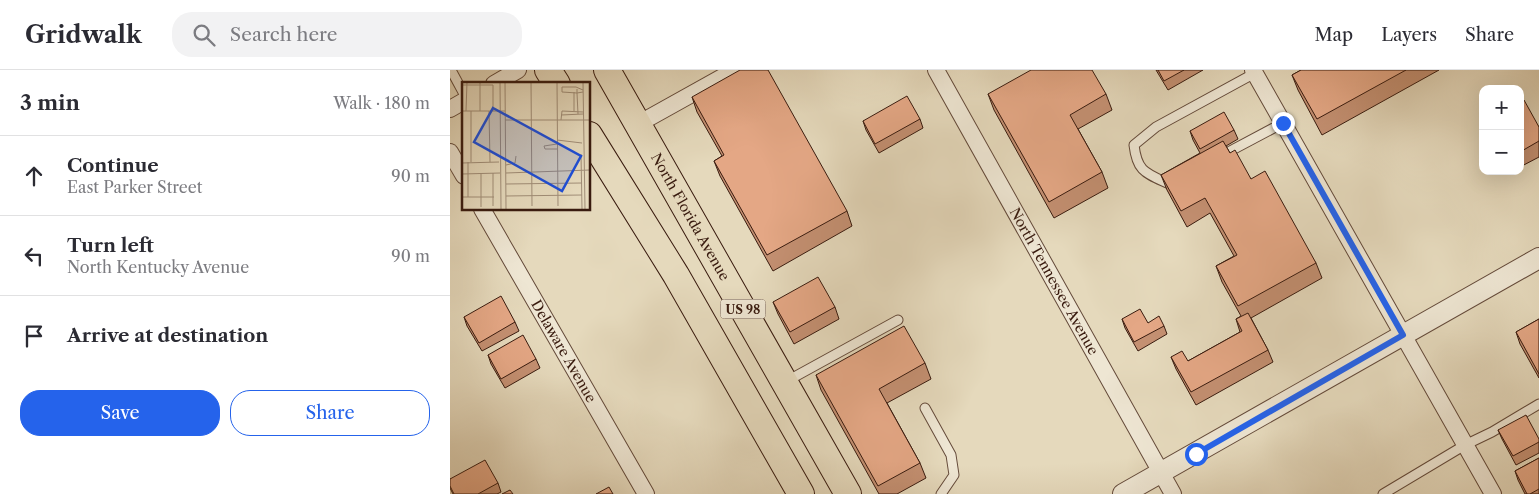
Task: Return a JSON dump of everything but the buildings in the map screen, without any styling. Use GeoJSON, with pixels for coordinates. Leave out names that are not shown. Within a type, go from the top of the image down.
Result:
{"type":"FeatureCollection","features":[{"type":"Feature","properties":{"kind":"main road"},"geometry":{"type":"LineString","coordinates":[[548,70],[556,82]]}},
{"type":"Feature","properties":{"kind":"main road","name":"North Florida Avenue"},"geometry":{"type":"LineString","coordinates":[[607,70],[848,494]]}},
{"type":"Feature","properties":{"kind":"main road","name":"US 98"},"geometry":{"type":"LineString","coordinates":[[590,137],[676,275],[801,494]]}},
{"type":"Feature","properties":{"kind":"street"},"geometry":{"type":"LineString","coordinates":[[497,82],[518,70]]}},
{"type":"Feature","properties":{"kind":"street"},"geometry":{"type":"LineString","coordinates":[[638,124],[735,70]]}},
{"type":"Feature","properties":{"kind":"street","name":"North Tennessee Avenue"},"geometry":{"type":"LineString","coordinates":[[936,70],[1173,494]]}},
{"type":"Feature","properties":{"kind":"street"},"geometry":{"type":"LineString","coordinates":[[1254,71],[1493,494]]}},
{"type":"Feature","properties":{"kind":"street"},"geometry":{"type":"LineString","coordinates":[[450,109],[462,102]]}},
{"type":"Feature","properties":{"kind":"street"},"geometry":{"type":"LineString","coordinates":[[450,152],[462,173]]}},
{"type":"Feature","properties":{"kind":"street","name":"Delaware Avenue"},"geometry":{"type":"LineString","coordinates":[[483,210],[646,494]]}},
{"type":"Feature","properties":{"kind":"street"},"geometry":{"type":"LineString","coordinates":[[1123,494],[1539,258]]}},
{"type":"Feature","properties":{"kind":"lane"},"geometry":{"type":"LineString","coordinates":[[451,70],[462,90]]}},
{"type":"Feature","properties":{"kind":"lane"},"geometry":{"type":"LineString","coordinates":[[1183,175],[1168,183],[1146,173],[1136,160],[1134,145],[1156,127],[1254,71]]}},
{"type":"Feature","properties":{"kind":"lane"},"geometry":{"type":"LineString","coordinates":[[1207,163],[1283,123]]}},
{"type":"Feature","properties":{"kind":"lane"},"geometry":{"type":"LineString","coordinates":[[784,382],[898,320]]}},
{"type":"Feature","properties":{"kind":"lane"},"geometry":{"type":"LineString","coordinates":[[1383,494],[1539,404]]}},
{"type":"Feature","properties":{"kind":"lane"},"geometry":{"type":"LineString","coordinates":[[925,408],[951,455],[954,476],[941,494]]}},
{"type":"Feature","properties":{"kind":"route"},"geometry":{"type":"LineString","coordinates":[[1196,454],[1403,335],[1283,123]]}}]}
